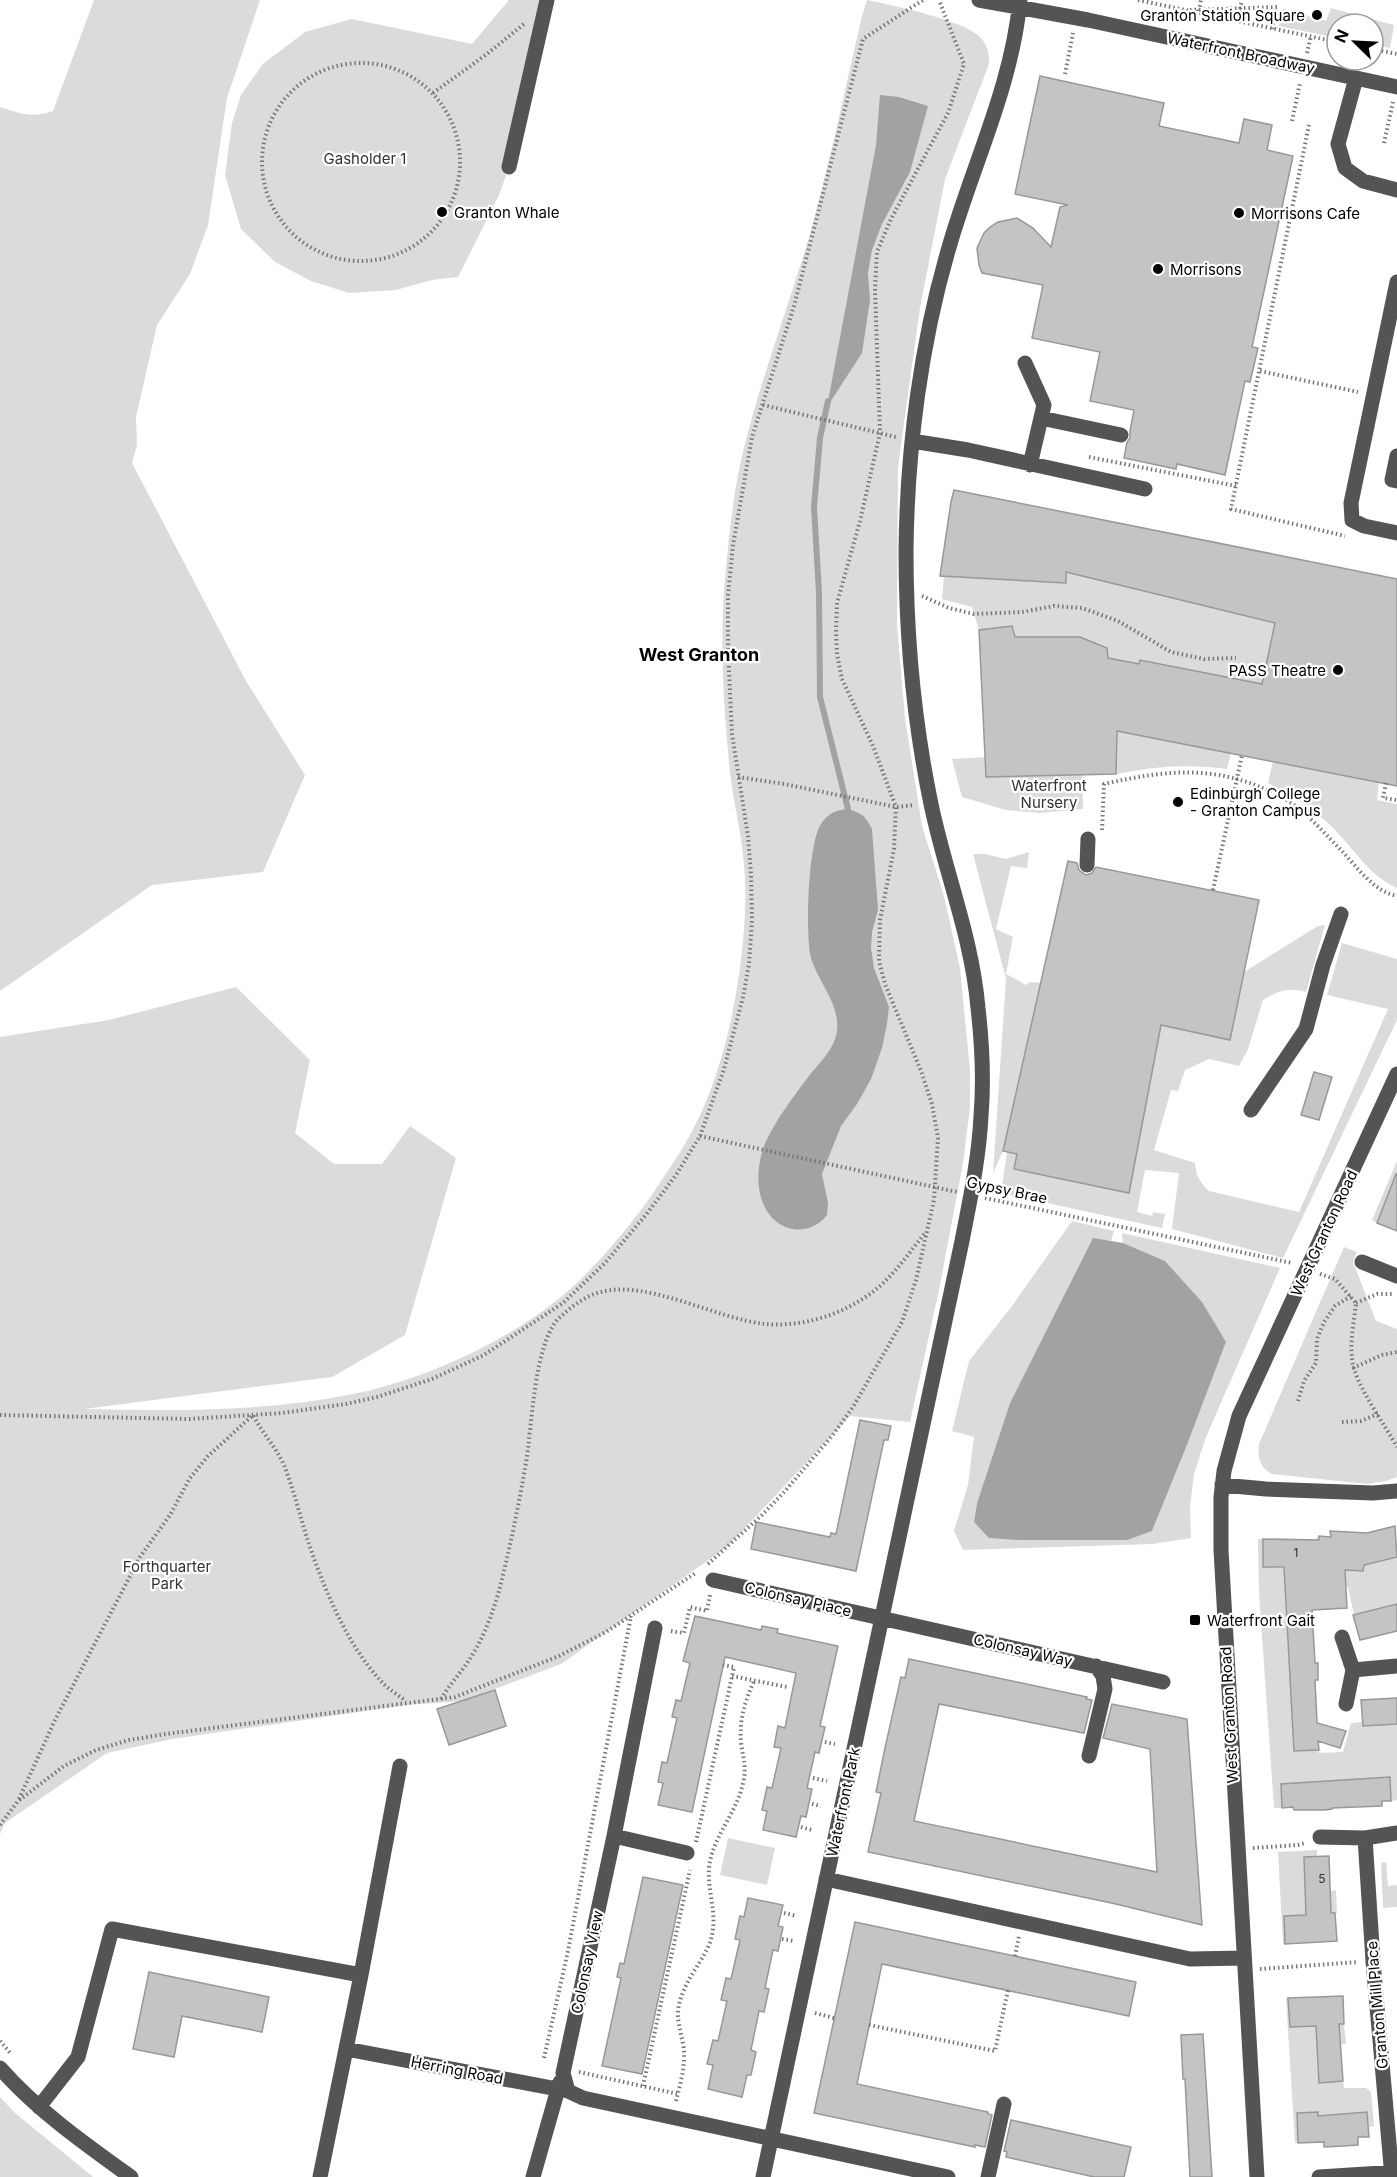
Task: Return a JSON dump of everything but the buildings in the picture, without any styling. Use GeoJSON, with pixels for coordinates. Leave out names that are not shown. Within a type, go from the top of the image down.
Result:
{"type":"FeatureCollection","features":[{"type":"Feature","properties":{"kind":"street"},"geometry":{"type":"LineString","coordinates":[[509,167],[547,0]]}},
{"type":"Feature","properties":{"kind":"street","name":"Waterfront Broadway"},"geometry":{"type":"LineString","coordinates":[[979,0],[1020,4],[1397,87]]}},
{"type":"Feature","properties":{"kind":"street","name":"Waterfront Park"},"geometry":{"type":"LineString","coordinates":[[763,2177],[971,1195],[981,1116],[982,1062],[978,1005],[963,920],[933,813],[921,750],[907,590],[906,548],[912,441],[921,374],[949,249],[969,184],[1004,88],[1020,4]]}},
{"type":"Feature","properties":{"kind":"street"},"geometry":{"type":"LineString","coordinates":[[1356,78],[1338,144],[1346,168],[1364,181],[1397,190]]}},
{"type":"Feature","properties":{"kind":"street"},"geometry":{"type":"LineString","coordinates":[[1397,282],[1351,503],[1352,520],[1364,526],[1397,533]]}},
{"type":"Feature","properties":{"kind":"street"},"geometry":{"type":"LineString","coordinates":[[1025,363],[1044,405],[1030,465]]}},
{"type":"Feature","properties":{"kind":"street"},"geometry":{"type":"LineString","coordinates":[[1041,418],[1121,435]]}},
{"type":"Feature","properties":{"kind":"street"},"geometry":{"type":"LineString","coordinates":[[912,441],[968,450],[1145,489]]}},
{"type":"Feature","properties":{"kind":"street"},"geometry":{"type":"LineString","coordinates":[[1397,456],[1392,480],[1397,481]]}},
{"type":"Feature","properties":{"kind":"street"},"geometry":{"type":"LineString","coordinates":[[1087,865],[1095,838]]}},
{"type":"Feature","properties":{"kind":"street"},"geometry":{"type":"LineString","coordinates":[[1251,1110],[1306,1029],[1323,965],[1341,914]]}},
{"type":"Feature","properties":{"kind":"street","name":"West Granton Road"},"geometry":{"type":"LineString","coordinates":[[1257,2177],[1221,1550],[1222,1485],[1227,1454],[1239,1416],[1397,1074]]}},
{"type":"Feature","properties":{"kind":"street"},"geometry":{"type":"LineString","coordinates":[[1362,1262],[1397,1276]]}},
{"type":"Feature","properties":{"kind":"street"},"geometry":{"type":"LineString","coordinates":[[1222,1485],[1266,1490],[1373,1493],[1397,1491]]}},
{"type":"Feature","properties":{"kind":"street","name":"Colonsay Place"},"geometry":{"type":"LineString","coordinates":[[713,1580],[882,1618]]}},
{"type":"Feature","properties":{"kind":"street","name":"Colonsay Way"},"geometry":{"type":"LineString","coordinates":[[882,1618],[1163,1682]]}},
{"type":"Feature","properties":{"kind":"street","name":"Colonsay View"},"geometry":{"type":"LineString","coordinates":[[563,2090],[563,2070],[614,1836],[655,1628]]}},
{"type":"Feature","properties":{"kind":"street"},"geometry":{"type":"LineString","coordinates":[[1342,1637],[1353,1670],[1346,1704]]}},
{"type":"Feature","properties":{"kind":"street"},"geometry":{"type":"LineString","coordinates":[[1089,1756],[1105,1689],[1103,1676],[1096,1666]]}},
{"type":"Feature","properties":{"kind":"street"},"geometry":{"type":"LineString","coordinates":[[1353,1670],[1397,1666]]}},
{"type":"Feature","properties":{"kind":"street"},"geometry":{"type":"LineString","coordinates":[[320,2177],[361,1976],[400,1766]]}},
{"type":"Feature","properties":{"kind":"street"},"geometry":{"type":"LineString","coordinates":[[1320,1837],[1365,1839],[1397,1833]]}},
{"type":"Feature","properties":{"kind":"street"},"geometry":{"type":"LineString","coordinates":[[614,1836],[687,1853]]}},
{"type":"Feature","properties":{"kind":"street","name":"Granton Mill Place"},"geometry":{"type":"LineString","coordinates":[[1365,1839],[1372,1961],[1393,2174]]}},
{"type":"Feature","properties":{"kind":"street"},"geometry":{"type":"LineString","coordinates":[[826,1879],[1190,1959],[1244,1964]]}},
{"type":"Feature","properties":{"kind":"street"},"geometry":{"type":"LineString","coordinates":[[39,2107],[78,2057],[112,1929],[361,1976]]}},
{"type":"Feature","properties":{"kind":"street","name":"Herring Road"},"geometry":{"type":"LineString","coordinates":[[346,2049],[563,2090]]}},
{"type":"Feature","properties":{"kind":"street"},"geometry":{"type":"LineString","coordinates":[[0,2068],[39,2107],[131,2177]]}},
{"type":"Feature","properties":{"kind":"street"},"geometry":{"type":"LineString","coordinates":[[533,2177],[563,2090],[583,2098],[948,2177]]}},
{"type":"Feature","properties":{"kind":"street"},"geometry":{"type":"LineString","coordinates":[[988,2177],[1004,2104]]}},
{"type":"Feature","properties":{"kind":"street"},"geometry":{"type":"LineString","coordinates":[[1319,2177],[1393,2174]]}},
{"type":"Feature","properties":{"kind":"path"},"geometry":{"type":"LineString","coordinates":[[0,1415],[189,1419],[253,1415],[312,1410],[346,1404],[377,1397],[432,1379],[484,1355],[563,1303],[605,1263],[645,1216],[676,1174],[700,1136],[724,1069],[749,964],[752,921],[751,874],[748,836],[732,734],[728,596],[733,545],[752,437],[800,285],[863,39],[923,0]]}},
{"type":"Feature","properties":{"kind":"path"},"geometry":{"type":"LineString","coordinates":[[18,1801],[64,1766],[96,1750],[129,1740],[407,1701],[455,1697],[559,1656],[606,1632],[684,1582],[719,1556],[785,1491],[832,1436],[853,1407],[902,1322],[916,1280],[934,1200],[938,1138],[932,1104],[921,1071],[885,984],[879,961],[880,920],[894,849],[896,807],[877,754],[842,680],[836,632],[837,603],[860,521],[880,434],[875,289],[877,252],[891,219],[948,113],[964,64],[939,0]]}},
{"type":"Feature","properties":{"kind":"path"},"geometry":{"type":"LineString","coordinates":[[1138,0],[1199,11],[1240,7],[1277,7],[1272,29]]}},
{"type":"Feature","properties":{"kind":"path"},"geometry":{"type":"LineString","coordinates":[[1199,11],[1201,0]]}},
{"type":"Feature","properties":{"kind":"path"},"geometry":{"type":"LineString","coordinates":[[1237,22],[1242,0]]}},
{"type":"Feature","properties":{"kind":"path"},"geometry":{"type":"LineString","coordinates":[[1199,11],[1237,22],[1325,40]]}},
{"type":"Feature","properties":{"kind":"path"},"geometry":{"type":"LineString","coordinates":[[1065,74],[1076,17]]}},
{"type":"Feature","properties":{"kind":"path"},"geometry":{"type":"LineString","coordinates":[[433,93],[496,48],[528,20]]}},
{"type":"Feature","properties":{"kind":"path"},"geometry":{"type":"LineString","coordinates":[[364,62],[390,66],[406,72],[433,93],[452,122],[458,139],[460,165],[456,190],[450,206],[441,221],[429,234],[416,245],[400,253],[384,259],[367,261],[341,259],[316,251],[288,230],[278,216],[264,185],[262,150],[272,117],[281,102],[293,89],[306,78],[322,70],[338,65],[364,62]]}},
{"type":"Feature","properties":{"kind":"path"},"geometry":{"type":"LineString","coordinates":[[1384,142],[1397,87]]}},
{"type":"Feature","properties":{"kind":"path"},"geometry":{"type":"LineString","coordinates":[[1309,125],[1231,509],[1354,538]]}},
{"type":"Feature","properties":{"kind":"path"},"geometry":{"type":"LineString","coordinates":[[1260,371],[1373,395]]}},
{"type":"Feature","properties":{"kind":"path"},"geometry":{"type":"LineString","coordinates":[[763,405],[880,434]]}},
{"type":"Feature","properties":{"kind":"path"},"geometry":{"type":"LineString","coordinates":[[907,590],[949,608],[974,614],[1022,612],[1054,606],[1082,608],[1118,621],[1171,652],[1204,659],[1236,658]]}},
{"type":"Feature","properties":{"kind":"path"},"geometry":{"type":"LineString","coordinates":[[1213,890],[1242,755]]}},
{"type":"Feature","properties":{"kind":"path"},"geometry":{"type":"LineString","coordinates":[[1095,838],[1104,784],[1151,773],[1196,771],[1237,778],[1284,798],[1314,823],[1365,877],[1391,895],[1397,896]]}},
{"type":"Feature","properties":{"kind":"path"},"geometry":{"type":"LineString","coordinates":[[738,777],[896,807]]}},
{"type":"Feature","properties":{"kind":"path"},"geometry":{"type":"LineString","coordinates":[[1386,783],[1383,798],[1397,800]]}},
{"type":"Feature","properties":{"kind":"path","name":"Gypsy Brae"},"geometry":{"type":"LineString","coordinates":[[700,1136],[1309,1267],[1335,1280],[1356,1302]]}},
{"type":"Feature","properties":{"kind":"path"},"geometry":{"type":"LineString","coordinates":[[441,1699],[466,1665],[477,1645],[500,1585],[518,1508],[536,1388],[543,1357],[549,1335],[557,1321],[569,1309],[585,1298],[602,1291],[624,1290],[661,1296],[762,1323],[799,1323],[841,1310],[865,1298],[895,1272],[926,1232]]}},
{"type":"Feature","properties":{"kind":"path"},"geometry":{"type":"LineString","coordinates":[[1397,1295],[1377,1294],[1356,1302],[1352,1341],[1353,1368],[1397,1447]]}},
{"type":"Feature","properties":{"kind":"path"},"geometry":{"type":"LineString","coordinates":[[1298,1401],[1304,1381],[1316,1363],[1317,1339],[1324,1322],[1335,1306],[1351,1296]]}},
{"type":"Feature","properties":{"kind":"path"},"geometry":{"type":"LineString","coordinates":[[563,1303],[569,1309]]}},
{"type":"Feature","properties":{"kind":"path"},"geometry":{"type":"LineString","coordinates":[[1353,1368],[1382,1355],[1397,1352]]}},
{"type":"Feature","properties":{"kind":"path"},"geometry":{"type":"LineString","coordinates":[[1342,1422],[1361,1421],[1378,1414]]}},
{"type":"Feature","properties":{"kind":"path"},"geometry":{"type":"LineString","coordinates":[[253,1415],[285,1468],[321,1574],[348,1634],[361,1656],[382,1683],[407,1701]]}},
{"type":"Feature","properties":{"kind":"path"},"geometry":{"type":"LineString","coordinates":[[0,1826],[18,1801],[60,1710],[140,1557],[170,1515],[190,1478],[208,1456],[253,1415]]}},
{"type":"Feature","properties":{"kind":"path"},"geometry":{"type":"LineString","coordinates":[[655,1628],[684,1633],[690,1607],[706,1611],[719,1556]]}},
{"type":"Feature","properties":{"kind":"path"},"geometry":{"type":"LineString","coordinates":[[544,2058],[568,1951],[631,1616]]}},
{"type":"Feature","properties":{"kind":"path"},"geometry":{"type":"LineString","coordinates":[[732,1676],[787,1687]]}},
{"type":"Feature","properties":{"kind":"path"},"geometry":{"type":"LineString","coordinates":[[672,2118],[684,2068],[684,2051],[678,2013],[688,1979],[709,1944],[714,1925],[709,1869],[713,1849],[739,1799],[744,1780],[745,1762],[741,1743],[741,1722],[744,1704],[754,1681]]}},
{"type":"Feature","properties":{"kind":"path"},"geometry":{"type":"LineString","coordinates":[[825,1742],[835,1744]]}},
{"type":"Feature","properties":{"kind":"path"},"geometry":{"type":"LineString","coordinates":[[813,1778],[826,1781]]}},
{"type":"Feature","properties":{"kind":"path"},"geometry":{"type":"LineString","coordinates":[[812,1804],[821,1806]]}},
{"type":"Feature","properties":{"kind":"path"},"geometry":{"type":"LineString","coordinates":[[801,1827],[812,1830]]}},
{"type":"Feature","properties":{"kind":"path"},"geometry":{"type":"LineString","coordinates":[[1237,1850],[1298,1845],[1320,1837]]}},
{"type":"Feature","properties":{"kind":"path"},"geometry":{"type":"LineString","coordinates":[[784,1913],[797,1916]]}},
{"type":"Feature","properties":{"kind":"path"},"geometry":{"type":"LineString","coordinates":[[782,1939],[794,1941]]}},
{"type":"Feature","properties":{"kind":"path"},"geometry":{"type":"LineString","coordinates":[[1244,1964],[1372,1961]]}},
{"type":"Feature","properties":{"kind":"path"},"geometry":{"type":"LineString","coordinates":[[869,2025],[995,2051],[1008,1990]]}},
{"type":"Feature","properties":{"kind":"path"},"geometry":{"type":"LineString","coordinates":[[563,2070],[678,2094]]}},
{"type":"Feature","properties":{"kind":"green space"},"geometry":{"type":"Polygon","coordinates":[[[94,0],[260,0],[227,98],[208,225],[190,274],[157,325],[136,417],[137,445],[132,463],[246,681],[305,775],[263,872],[152,885],[0,991],[0,107],[26,114],[53,111],[94,0]]]}},
{"type":"Feature","properties":{"kind":"green space","name":"Gasholder 1"},"geometry":{"type":"Polygon","coordinates":[[[509,0],[547,0],[509,167],[499,195],[458,277],[432,280],[396,290],[349,293],[311,281],[275,262],[241,229],[225,175],[232,123],[241,95],[263,64],[305,32],[352,19],[472,44],[509,0]]]}},
{"type":"Feature","properties":{"kind":"green space","name":"Forthquarter Park"},"geometry":{"type":"Polygon","coordinates":[[[867,0],[928,14],[961,26],[981,38],[988,50],[989,60],[945,179],[920,308],[898,467],[897,624],[905,718],[922,826],[944,896],[960,968],[970,1070],[970,1107],[963,1163],[939,1290],[910,1422],[850,1416],[727,1547],[561,1664],[463,1701],[407,1705],[172,1739],[107,1753],[5,1823],[0,1834],[0,1037],[109,1020],[236,987],[310,1060],[295,1133],[334,1164],[382,1164],[410,1126],[456,1158],[405,1335],[332,1377],[84,1409],[185,1410],[286,1404],[353,1394],[412,1378],[472,1353],[529,1321],[577,1283],[624,1232],[670,1167],[698,1119],[711,1089],[725,1045],[735,999],[744,930],[745,883],[742,845],[731,782],[722,644],[724,594],[733,508],[751,421],[810,234],[867,0]]]}},
{"type":"Feature","properties":{"kind":"green space"},"geometry":{"type":"Polygon","coordinates":[[[1331,8],[1346,12],[1329,12],[1331,8]]]}},
{"type":"Feature","properties":{"kind":"green space"},"geometry":{"type":"Polygon","coordinates":[[[1283,9],[1325,21],[1325,36],[1279,26],[1283,9]]]}},
{"type":"Feature","properties":{"kind":"green space"},"geometry":{"type":"Polygon","coordinates":[[[1385,23],[1394,25],[1390,48],[1385,47],[1385,23]]]}},
{"type":"Feature","properties":{"kind":"green space"},"geometry":{"type":"Polygon","coordinates":[[[1066,572],[1275,623],[1262,684],[1141,660],[1133,694],[1108,658],[1107,648],[1080,637],[1015,637],[1012,626],[979,630],[972,607],[942,599],[944,576],[1065,583],[1066,572]]]}},
{"type":"Feature","properties":{"kind":"green space"},"geometry":{"type":"Polygon","coordinates":[[[1117,731],[1231,753],[1227,769],[1172,767],[1116,774],[1117,731]]]}},
{"type":"Feature","properties":{"kind":"green space","name":"Waterfront Nursery"},"geometry":{"type":"Polygon","coordinates":[[[985,757],[986,777],[1082,775],[1083,809],[1040,813],[1006,810],[962,797],[952,759],[985,757]]]}},
{"type":"Feature","properties":{"kind":"green space"},"geometry":{"type":"Polygon","coordinates":[[[1273,761],[1379,782],[1377,800],[1397,804],[1397,888],[1371,870],[1321,817],[1268,783],[1273,761]]]}},
{"type":"Feature","properties":{"kind":"green space"},"geometry":{"type":"Polygon","coordinates":[[[1029,852],[1027,868],[1011,866],[996,929],[1013,937],[1006,974],[1026,985],[1030,982],[1041,983],[1003,1151],[993,1173],[1006,979],[973,854],[1006,859],[1029,852]]]}},
{"type":"Feature","properties":{"kind":"green space"},"geometry":{"type":"Polygon","coordinates":[[[1325,925],[1306,992],[1284,991],[1263,1000],[1248,1049],[1239,1066],[1209,1059],[1185,1070],[1178,1091],[1171,1090],[1154,1150],[1195,1163],[1199,1178],[1209,1191],[1299,1212],[1388,1009],[1327,995],[1342,943],[1397,959],[1397,1020],[1283,1258],[1172,1229],[1179,1173],[1145,1170],[1137,1212],[1152,1216],[1153,1212],[1165,1214],[1162,1228],[1001,1193],[1007,1152],[1017,1154],[1015,1170],[1129,1192],[1161,1025],[1230,1039],[1244,972],[1318,926],[1325,925]]]}},
{"type":"Feature","properties":{"kind":"green space"},"geometry":{"type":"Polygon","coordinates":[[[1397,1161],[1397,1175],[1377,1223],[1372,1220],[1397,1161]]]}},
{"type":"Feature","properties":{"kind":"green space"},"geometry":{"type":"Polygon","coordinates":[[[1072,1221],[1114,1231],[1111,1241],[1093,1239],[1010,1403],[977,1503],[974,1522],[1152,1531],[1226,1342],[1166,1262],[1123,1243],[1122,1233],[1280,1268],[1206,1437],[1194,1474],[1190,1507],[1191,1538],[1153,1544],[963,1550],[954,1531],[968,1485],[974,1437],[952,1431],[969,1361],[1012,1306],[1072,1221]]]}},
{"type":"Feature","properties":{"kind":"green space"},"geometry":{"type":"Polygon","coordinates":[[[1344,1247],[1357,1252],[1353,1262],[1376,1321],[1397,1329],[1397,1477],[1367,1484],[1272,1474],[1260,1462],[1259,1444],[1344,1247]]]}},
{"type":"Feature","properties":{"kind":"green space"},"geometry":{"type":"Polygon","coordinates":[[[1319,1536],[1318,1569],[1357,1563],[1356,1571],[1362,1571],[1364,1538],[1373,1562],[1397,1557],[1397,1604],[1354,1615],[1348,1587],[1312,1589],[1285,1595],[1288,1647],[1314,1646],[1291,1691],[1316,1689],[1316,1695],[1291,1697],[1294,1751],[1343,1752],[1351,1723],[1362,1722],[1363,1726],[1397,1724],[1397,1800],[1391,1801],[1390,1777],[1281,1784],[1282,1808],[1274,1808],[1259,1593],[1258,1539],[1263,1539],[1263,1567],[1303,1568],[1312,1586],[1313,1540],[1319,1536]]]}},
{"type":"Feature","properties":{"kind":"green space"},"geometry":{"type":"Polygon","coordinates":[[[728,1838],[775,1848],[767,1885],[720,1875],[728,1838]]]}},
{"type":"Feature","properties":{"kind":"green space"},"geometry":{"type":"Polygon","coordinates":[[[1317,1850],[1317,1857],[1304,1858],[1305,1888],[1330,1887],[1331,1891],[1336,1890],[1337,1913],[1284,1916],[1285,1944],[1283,1944],[1278,1852],[1317,1850]]]}},
{"type":"Feature","properties":{"kind":"green space"},"geometry":{"type":"Polygon","coordinates":[[[1386,1862],[1388,1886],[1397,1885],[1397,1907],[1383,1908],[1381,1863],[1386,1862]]]}},
{"type":"Feature","properties":{"kind":"green space"},"geometry":{"type":"Polygon","coordinates":[[[1286,1998],[1288,1998],[1290,2027],[1344,2024],[1346,2044],[1341,2044],[1341,2048],[1317,2050],[1319,2083],[1343,2081],[1344,2088],[1366,2088],[1371,2092],[1374,2126],[1369,2127],[1367,2112],[1318,2117],[1318,2113],[1298,2143],[1295,2143],[1286,1998]]]}},
{"type":"Feature","properties":{"kind":"green space"},"geometry":{"type":"Polygon","coordinates":[[[0,2097],[14,2112],[93,2177],[0,2177],[0,2097]]]}},
{"type":"Feature","properties":{"kind":"shaded area"},"geometry":{"type":"Polygon","coordinates":[[[880,95],[899,97],[928,106],[910,172],[882,224],[872,250],[868,273],[870,300],[862,353],[827,407],[876,145],[880,95]]]}},
{"type":"Feature","properties":{"kind":"shaded area"},"geometry":{"type":"Polygon","coordinates":[[[848,809],[863,816],[872,829],[878,910],[872,932],[871,948],[874,968],[889,1007],[887,1024],[882,1048],[871,1079],[841,1126],[822,1174],[828,1203],[827,1215],[811,1227],[792,1229],[783,1226],[768,1213],[759,1188],[759,1164],[766,1141],[775,1124],[826,1055],[836,1037],[835,1011],[811,958],[808,930],[809,889],[813,850],[821,824],[833,813],[848,809]]]}},
{"type":"Feature","properties":{"kind":"shaded area"},"geometry":{"type":"Polygon","coordinates":[[[1093,1238],[1123,1243],[1165,1261],[1202,1302],[1226,1342],[1152,1531],[1127,1540],[989,1538],[974,1522],[977,1503],[1010,1403],[1093,1238]]]}},
{"type":"Feature","properties":{"kind":"waterway"},"geometry":{"type":"LineString","coordinates":[[828,401],[820,438],[814,507],[819,593],[820,697],[848,809]]}},
{"type":"Feature","properties":{"kind":"place","name":"Granton Station Square"},"geometry":{"type":"Point","coordinates":[1317,15]}},
{"type":"Feature","properties":{"kind":"place","name":"Granton Whale"},"geometry":{"type":"Point","coordinates":[442,212]}},
{"type":"Feature","properties":{"kind":"place","name":"Morrisons Cafe"},"geometry":{"type":"Point","coordinates":[1239,213]}},
{"type":"Feature","properties":{"kind":"place","name":"Morrisons"},"geometry":{"type":"Point","coordinates":[1158,269]}},
{"type":"Feature","properties":{"kind":"place","name":"PASS Theatre"},"geometry":{"type":"Point","coordinates":[1338,670]}},
{"type":"Feature","properties":{"kind":"place","name":"Edinburgh College - Granton Campus"},"geometry":{"type":"Point","coordinates":[1178,802]}},
{"type":"Feature","properties":{"kind":"place","name":"Waterfront Gait"},"geometry":{"type":"Point","coordinates":[1195,1620]}},
{"type":"Feature","properties":{"kind":"district","name":"West Granton"},"geometry":{"type":"Point","coordinates":[699,654]}}]}
